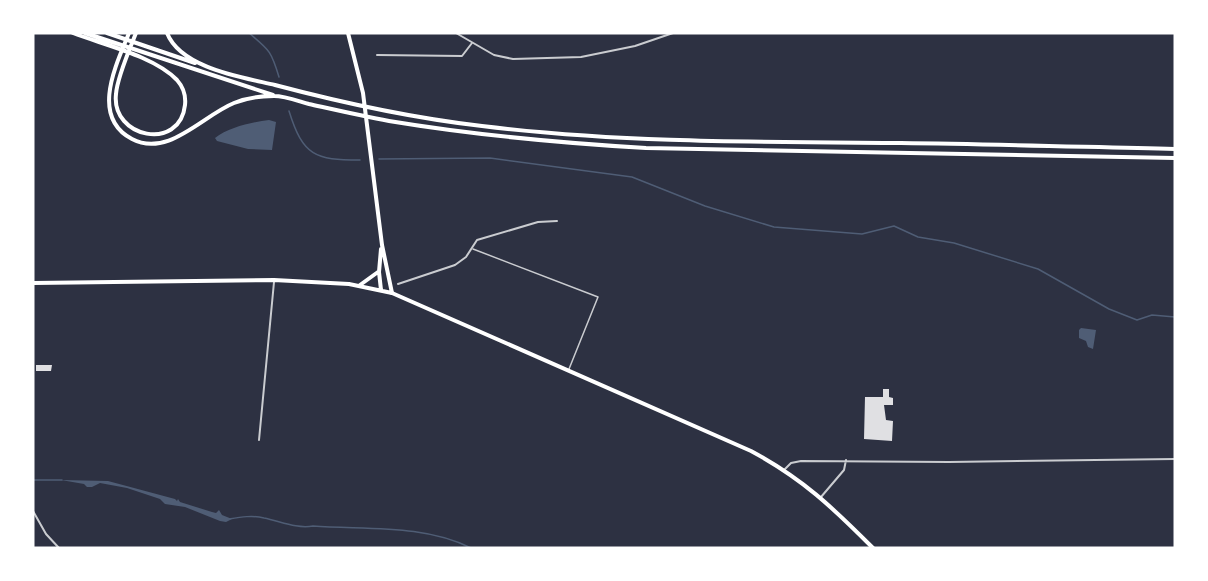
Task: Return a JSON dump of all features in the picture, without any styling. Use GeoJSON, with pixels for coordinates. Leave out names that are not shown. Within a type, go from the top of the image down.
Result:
{"type":"FeatureCollection","features":[{"type":"Feature","properties":{"kind":"main road"},"geometry":{"type":"LineString","coordinates":[[73,33],[276,96],[372,118],[470,134],[646,148],[1175,158]]}},
{"type":"Feature","properties":{"kind":"main road"},"geometry":{"type":"LineString","coordinates":[[85,33],[118,47]]}},
{"type":"Feature","properties":{"kind":"main road"},"geometry":{"type":"LineString","coordinates":[[107,33],[204,66],[357,105],[482,126],[678,141],[1175,149]]}},
{"type":"Feature","properties":{"kind":"main road"},"geometry":{"type":"LineString","coordinates":[[129,33],[110,86],[108,100],[113,120],[121,131],[132,139],[146,143],[166,141],[233,103],[245,99],[276,96]]}},
{"type":"Feature","properties":{"kind":"main road"},"geometry":{"type":"LineString","coordinates":[[135,53],[168,73],[178,82],[184,92],[184,110],[181,118],[168,131],[150,134],[138,131],[123,119],[117,108],[116,89],[136,33]]}},
{"type":"Feature","properties":{"kind":"main road"},"geometry":{"type":"LineString","coordinates":[[167,33],[175,47],[204,66]]}},
{"type":"Feature","properties":{"kind":"main road"},"geometry":{"type":"LineString","coordinates":[[347,33],[358,68],[364,102],[382,245],[392,293]]}},
{"type":"Feature","properties":{"kind":"main road"},"geometry":{"type":"LineString","coordinates":[[381,290],[379,272],[382,245]]}},
{"type":"Feature","properties":{"kind":"main road"},"geometry":{"type":"LineString","coordinates":[[358,285],[379,272]]}},
{"type":"Feature","properties":{"kind":"main road"},"geometry":{"type":"LineString","coordinates":[[33,283],[274,279],[358,285],[392,293],[736,443],[784,470],[821,497],[873,548]]}},
{"type":"Feature","properties":{"kind":"street"},"geometry":{"type":"LineString","coordinates":[[456,33],[472,44],[504,58],[581,57],[673,33]]}},
{"type":"Feature","properties":{"kind":"street"},"geometry":{"type":"LineString","coordinates":[[377,56],[462,56],[472,44]]}},
{"type":"Feature","properties":{"kind":"street"},"geometry":{"type":"LineString","coordinates":[[398,284],[447,269],[462,261],[473,249],[477,240],[538,222],[557,221]]}},
{"type":"Feature","properties":{"kind":"street"},"geometry":{"type":"LineString","coordinates":[[259,440],[274,279]]}},
{"type":"Feature","properties":{"kind":"street"},"geometry":{"type":"LineString","coordinates":[[784,470],[794,462],[846,460],[949,462],[1175,459]]}},
{"type":"Feature","properties":{"kind":"street"},"geometry":{"type":"LineString","coordinates":[[821,497],[844,470],[846,460]]}},
{"type":"Feature","properties":{"kind":"street"},"geometry":{"type":"LineString","coordinates":[[33,511],[46,534],[59,548]]}},
{"type":"Feature","properties":{"kind":"lane"},"geometry":{"type":"LineString","coordinates":[[473,249],[598,297],[569,370]]}},
{"type":"Feature","properties":{"kind":"water"},"geometry":{"type":"Polygon","coordinates":[[[269,120],[276,122],[272,150],[248,149],[217,141],[215,138],[241,126],[269,120]]]}},
{"type":"Feature","properties":{"kind":"water"},"geometry":{"type":"Polygon","coordinates":[[[1081,328],[1096,330],[1093,349],[1088,347],[1086,341],[1079,338],[1081,328]]]}},
{"type":"Feature","properties":{"kind":"water"},"geometry":{"type":"Polygon","coordinates":[[[61,480],[108,481],[177,501],[178,499],[180,502],[212,512],[216,513],[219,510],[222,515],[232,519],[226,522],[220,521],[185,507],[165,504],[160,499],[127,488],[100,483],[87,487],[84,484],[61,480]]]}},
{"type":"Feature","properties":{"kind":"building"},"geometry":{"type":"Polygon","coordinates":[[[36,365],[52,365],[51,371],[36,371],[36,365]]]}},
{"type":"Feature","properties":{"kind":"building"},"geometry":{"type":"Polygon","coordinates":[[[883,389],[889,389],[889,397],[893,398],[893,405],[884,405],[886,420],[893,421],[892,441],[864,439],[865,397],[883,397],[883,389]]]}},
{"type":"Feature","properties":{"kind":"waterway"},"geometry":{"type":"LineString","coordinates":[[249,33],[268,51],[279,77]]}},
{"type":"Feature","properties":{"kind":"waterway"},"geometry":{"type":"LineString","coordinates":[[289,111],[300,138],[313,152],[332,159],[360,160]]}},
{"type":"Feature","properties":{"kind":"waterway"},"geometry":{"type":"LineString","coordinates":[[379,159],[490,158],[632,177],[705,206],[774,227],[862,234],[894,226],[918,237],[954,243],[1038,269],[1109,309],[1137,320],[1152,315],[1175,317]]}},
{"type":"Feature","properties":{"kind":"waterway"},"geometry":{"type":"LineString","coordinates":[[33,480],[62,480]]}},
{"type":"Feature","properties":{"kind":"waterway"},"geometry":{"type":"LineString","coordinates":[[229,519],[256,517],[300,526],[373,528],[414,532],[453,540],[471,548]]}}]}
